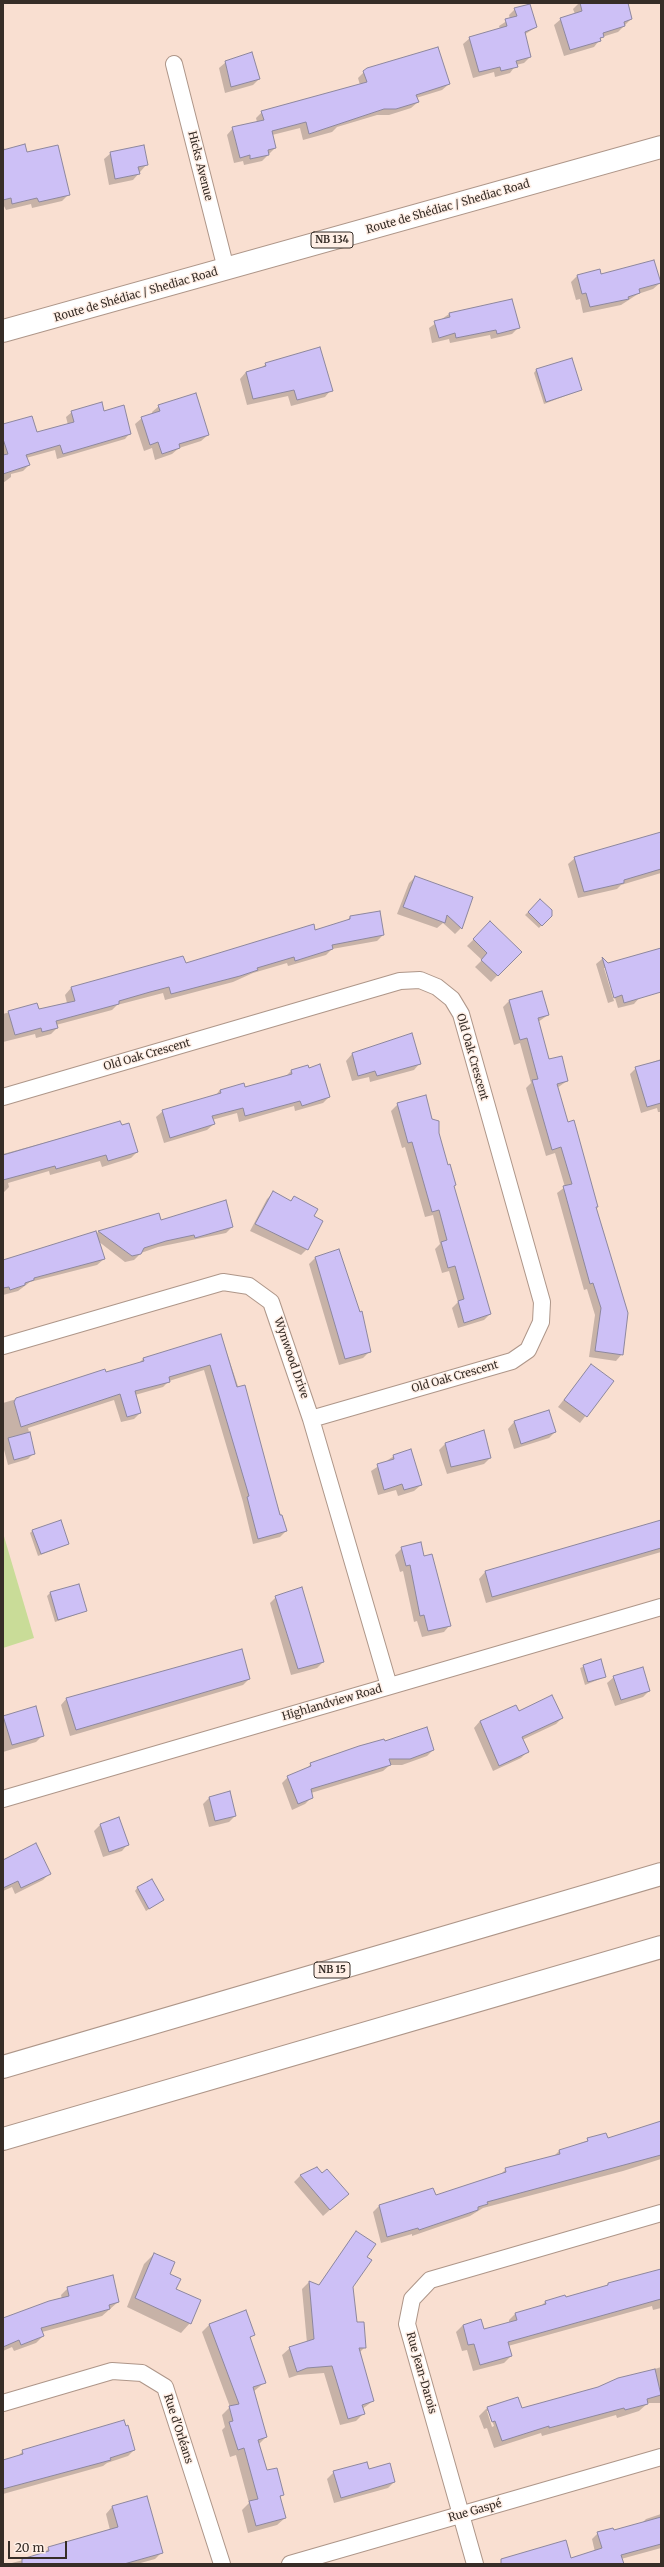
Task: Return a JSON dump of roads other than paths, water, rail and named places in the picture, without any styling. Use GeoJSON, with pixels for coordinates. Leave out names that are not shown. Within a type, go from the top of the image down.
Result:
{"type":"FeatureCollection","features":[{"type":"Feature","properties":{"kind":"main road","name":"Route de Shédiac / Shediac Road"},"geometry":{"type":"LineString","coordinates":[[3,331],[661,147]]}},
{"type":"Feature","properties":{"kind":"main road","name":"NB 15"},"geometry":{"type":"LineString","coordinates":[[3,2067],[661,1874]]}},
{"type":"Feature","properties":{"kind":"main road"},"geometry":{"type":"LineString","coordinates":[[3,2139],[661,1947]]}},
{"type":"Feature","properties":{"kind":"street","name":"Hicks Avenue"},"geometry":{"type":"LineString","coordinates":[[174,64],[226,269]]}},
{"type":"Feature","properties":{"kind":"street","name":"Old Oak Crescent"},"geometry":{"type":"LineString","coordinates":[[3,1097],[400,981],[420,980],[437,987],[452,998],[461,1014],[542,1302],[541,1322],[528,1350],[512,1361],[312,1419]]}},
{"type":"Feature","properties":{"kind":"street","name":"Wynwood Drive"},"geometry":{"type":"LineString","coordinates":[[3,1346],[223,1282],[249,1286],[271,1302],[312,1419],[389,1686]]}},
{"type":"Feature","properties":{"kind":"street","name":"Highlandview Road"},"geometry":{"type":"LineString","coordinates":[[3,1798],[661,1607]]}},
{"type":"Feature","properties":{"kind":"street","name":"Rue Jean-Darois"},"geometry":{"type":"LineString","coordinates":[[475,2564],[407,2324],[412,2299],[430,2280],[661,2213]]}},
{"type":"Feature","properties":{"kind":"street","name":"Rue d'Orléans"},"geometry":{"type":"LineString","coordinates":[[3,2403],[112,2371],[142,2373],[165,2387],[222,2564]]}},
{"type":"Feature","properties":{"kind":"street","name":"Rue Gaspé"},"geometry":{"type":"LineString","coordinates":[[290,2564],[661,2457]]}}]}
